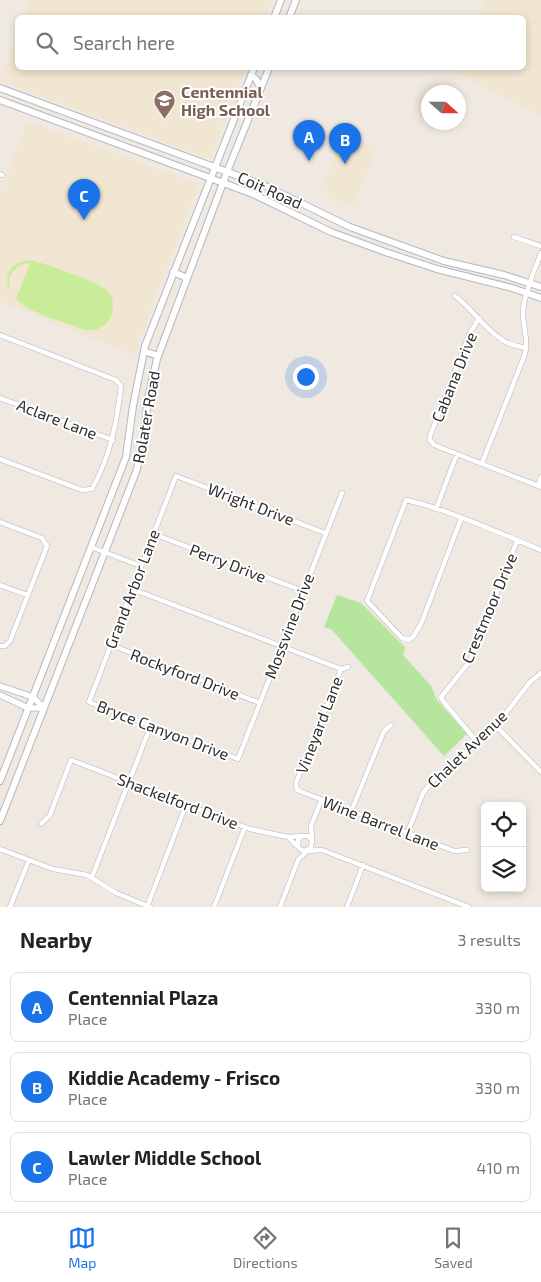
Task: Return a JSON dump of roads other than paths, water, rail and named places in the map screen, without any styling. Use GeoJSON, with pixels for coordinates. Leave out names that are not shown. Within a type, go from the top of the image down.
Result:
{"type":"FeatureCollection","features":[{"type":"Feature","properties":{"kind":"main road"},"geometry":{"type":"LineString","coordinates":[[275,15],[281,0]]}},
{"type":"Feature","properties":{"kind":"main road"},"geometry":{"type":"LineString","coordinates":[[290,15],[296,0]]}},
{"type":"Feature","properties":{"kind":"main road","name":"Rolater Road"},"geometry":{"type":"LineString","coordinates":[[0,781],[126,457],[133,406],[144,352],[173,272],[253,70]]}},
{"type":"Feature","properties":{"kind":"main road","name":"Rolater Road"},"geometry":{"type":"LineString","coordinates":[[0,821],[136,472],[143,444],[148,398],[158,356],[227,172],[268,70]]}},
{"type":"Feature","properties":{"kind":"main road"},"geometry":{"type":"LineString","coordinates":[[251,75],[256,79],[261,88]]}},
{"type":"Feature","properties":{"kind":"main road","name":"Coit Road"},"geometry":{"type":"LineString","coordinates":[[0,88],[268,187],[350,227],[444,260],[487,270],[541,287]]}},
{"type":"Feature","properties":{"kind":"main road","name":"Coit Road"},"geometry":{"type":"LineString","coordinates":[[0,100],[223,183],[311,222],[388,253],[437,269],[541,298]]}},
{"type":"Feature","properties":{"kind":"main road"},"geometry":{"type":"LineString","coordinates":[[64,123],[67,113]]}},
{"type":"Feature","properties":{"kind":"main road"},"geometry":{"type":"LineString","coordinates":[[311,222],[317,211]]}},
{"type":"Feature","properties":{"kind":"main road"},"geometry":{"type":"LineString","coordinates":[[388,253],[392,242]]}},
{"type":"Feature","properties":{"kind":"main road"},"geometry":{"type":"LineString","coordinates":[[173,272],[187,278]]}},
{"type":"Feature","properties":{"kind":"main road"},"geometry":{"type":"LineString","coordinates":[[144,352],[158,356]]}},
{"type":"Feature","properties":{"kind":"street"},"geometry":{"type":"LineString","coordinates":[[514,237],[541,246]]}},
{"type":"Feature","properties":{"kind":"street"},"geometry":{"type":"LineString","coordinates":[[482,463],[526,348],[527,335],[523,313],[524,304],[541,253]]}},
{"type":"Feature","properties":{"kind":"street"},"geometry":{"type":"LineString","coordinates":[[455,296],[466,304],[486,328],[505,342],[526,348]]}},
{"type":"Feature","properties":{"kind":"street","name":"Cabana Drive"},"geometry":{"type":"LineString","coordinates":[[457,454],[433,444],[430,436],[470,333],[479,318]]}},
{"type":"Feature","properties":{"kind":"street"},"geometry":{"type":"LineString","coordinates":[[0,334],[116,380],[120,382],[121,386],[113,440],[94,486],[89,491],[0,459]]}},
{"type":"Feature","properties":{"kind":"street","name":"Aclare Lane"},"geometry":{"type":"LineString","coordinates":[[0,398],[113,440]]}},
{"type":"Feature","properties":{"kind":"street"},"geometry":{"type":"LineString","coordinates":[[436,509],[457,454],[539,486],[541,477]]}},
{"type":"Feature","properties":{"kind":"street","name":"Wright Drive"},"geometry":{"type":"LineString","coordinates":[[176,476],[325,533]]}},
{"type":"Feature","properties":{"kind":"street","name":"Grand Arbor Lane"},"geometry":{"type":"LineString","coordinates":[[89,702],[176,476]]}},
{"type":"Feature","properties":{"kind":"street","name":"Mossvine Drive"},"geometry":{"type":"LineString","coordinates":[[238,759],[302,591],[342,493]]}},
{"type":"Feature","properties":{"kind":"street"},"geometry":{"type":"LineString","coordinates":[[461,519],[421,624],[413,637],[408,640],[402,638],[367,601],[406,500],[436,509],[541,550]]}},
{"type":"Feature","properties":{"kind":"street"},"geometry":{"type":"LineString","coordinates":[[0,522],[40,537],[46,542],[46,550],[10,643],[3,646]]}},
{"type":"Feature","properties":{"kind":"street","name":"Perry Drive"},"geometry":{"type":"LineString","coordinates":[[154,534],[302,591]]}},
{"type":"Feature","properties":{"kind":"street","name":"Crestmoor Drive"},"geometry":{"type":"LineString","coordinates":[[477,742],[443,702],[441,697],[470,661],[517,541]]}},
{"type":"Feature","properties":{"kind":"street"},"geometry":{"type":"LineString","coordinates":[[91,547],[141,566]]}},
{"type":"Feature","properties":{"kind":"street"},"geometry":{"type":"LineString","coordinates":[[0,585],[27,595]]}},
{"type":"Feature","properties":{"kind":"street"},"geometry":{"type":"LineString","coordinates":[[132,590],[340,669]]}},
{"type":"Feature","properties":{"kind":"street","name":"Rockyford Drive"},"geometry":{"type":"LineString","coordinates":[[111,645],[260,702]]}},
{"type":"Feature","properties":{"kind":"street","name":"Vineyard Lane"},"geometry":{"type":"LineString","coordinates":[[296,789],[296,783],[340,669],[348,667]]}},
{"type":"Feature","properties":{"kind":"street","name":"Chalet Avenue"},"geometry":{"type":"LineString","coordinates":[[407,834],[423,793],[435,778],[496,726],[530,682],[541,673]]}},
{"type":"Feature","properties":{"kind":"street"},"geometry":{"type":"LineString","coordinates":[[0,686],[33,697],[44,708]]}},
{"type":"Feature","properties":{"kind":"street"},"geometry":{"type":"LineString","coordinates":[[0,695],[28,708],[44,708]]}},
{"type":"Feature","properties":{"kind":"street","name":"Bryce Canyon Drive"},"geometry":{"type":"LineString","coordinates":[[89,702],[238,759]]}},
{"type":"Feature","properties":{"kind":"street"},"geometry":{"type":"LineString","coordinates":[[92,877],[151,725]]}},
{"type":"Feature","properties":{"kind":"street"},"geometry":{"type":"LineString","coordinates":[[351,812],[384,730],[391,725]]}},
{"type":"Feature","properties":{"kind":"street"},"geometry":{"type":"LineString","coordinates":[[496,726],[541,771]]}},
{"type":"Feature","properties":{"kind":"street","name":"Shackelford Drive"},"geometry":{"type":"LineString","coordinates":[[41,824],[50,815],[71,760],[245,827],[288,837],[302,836]]}},
{"type":"Feature","properties":{"kind":"street","name":"Wine Barrel Lane"},"geometry":{"type":"LineString","coordinates":[[296,789],[454,851],[467,850]]}},
{"type":"Feature","properties":{"kind":"street"},"geometry":{"type":"LineString","coordinates":[[298,860],[313,845],[312,826],[321,800]]}},
{"type":"Feature","properties":{"kind":"street"},"geometry":{"type":"LineString","coordinates":[[0,848],[53,869],[78,872],[92,877],[116,894],[148,907],[186,805]]}},
{"type":"Feature","properties":{"kind":"street"},"geometry":{"type":"LineString","coordinates":[[280,907],[298,860],[297,841],[312,826]]}},
{"type":"Feature","properties":{"kind":"street"},"geometry":{"type":"LineString","coordinates":[[214,907],[245,827]]}},
{"type":"Feature","properties":{"kind":"street"},"geometry":{"type":"LineString","coordinates":[[302,836],[308,836],[322,850],[469,907]]}},
{"type":"Feature","properties":{"kind":"street","name":"Shackelford Drive"},"geometry":{"type":"LineString","coordinates":[[288,837],[298,847]]}},
{"type":"Feature","properties":{"kind":"street"},"geometry":{"type":"LineString","coordinates":[[298,847],[308,851],[322,850]]}},
{"type":"Feature","properties":{"kind":"street"},"geometry":{"type":"LineString","coordinates":[[13,906],[29,860]]}},
{"type":"Feature","properties":{"kind":"street"},"geometry":{"type":"LineString","coordinates":[[347,907],[363,866]]}},
{"type":"Feature","properties":{"kind":"place","name":"Centennial High School"},"geometry":{"type":"Point","coordinates":[165,120]}},
{"type":"Feature","properties":{"kind":"place","name":"Centennial Plaza"},"geometry":{"type":"Point","coordinates":[309,161]}},
{"type":"Feature","properties":{"kind":"place","name":"Kiddie Academy - Frisco"},"geometry":{"type":"Point","coordinates":[345,164]}},
{"type":"Feature","properties":{"kind":"place","name":"Lawler Middle School"},"geometry":{"type":"Point","coordinates":[84,220]}}]}
